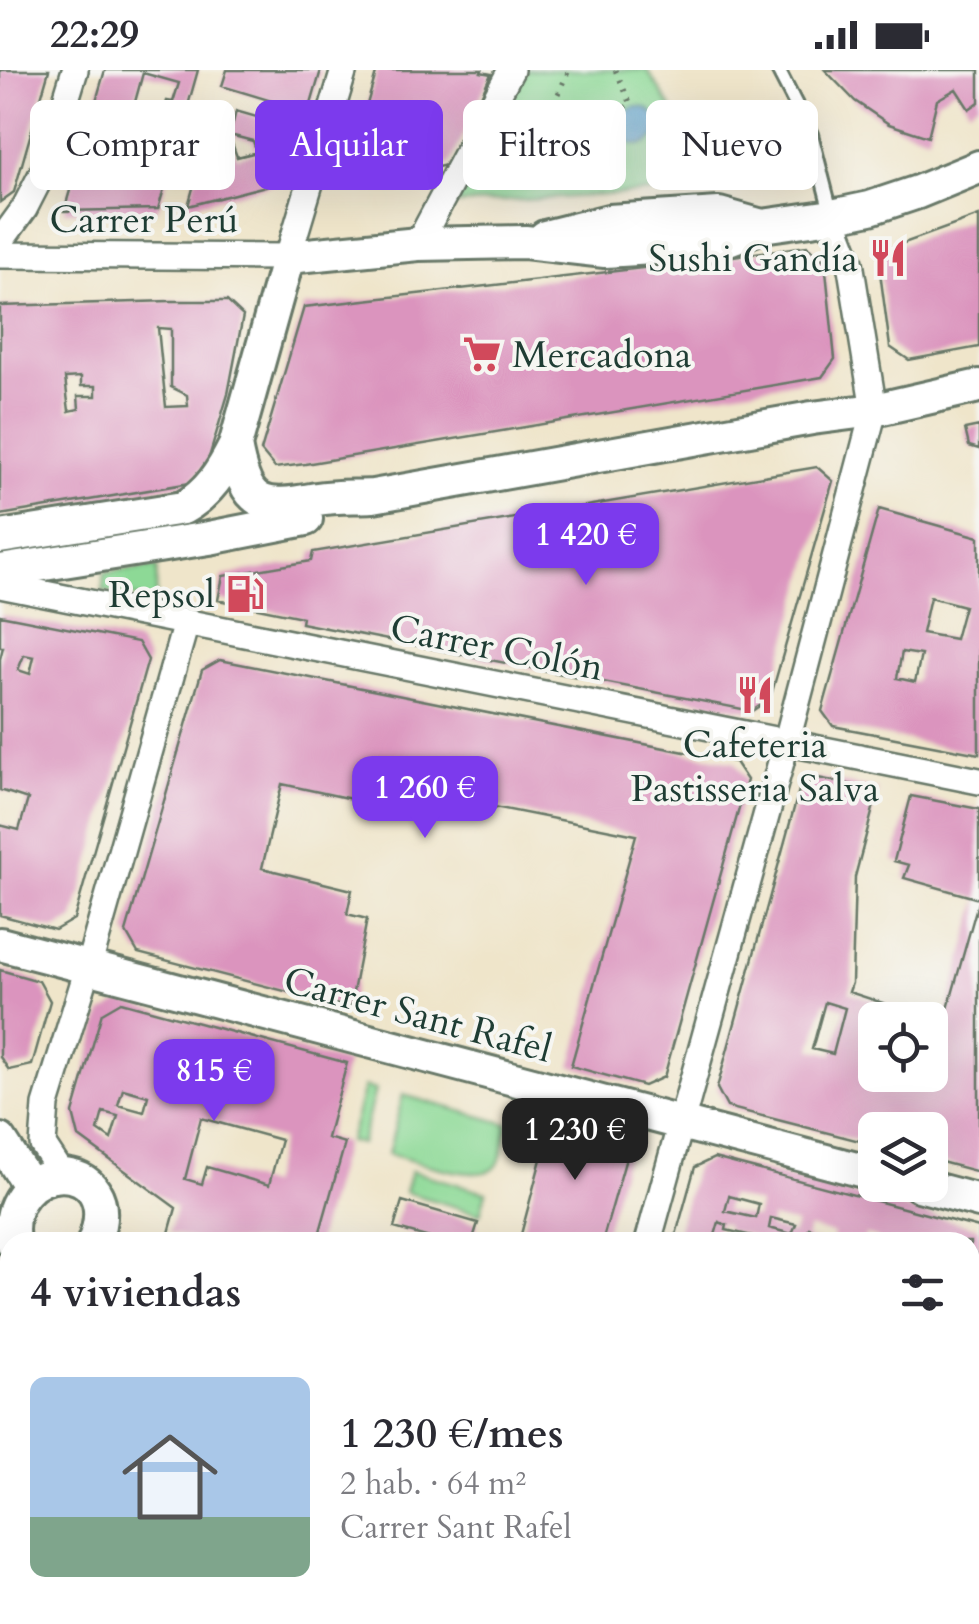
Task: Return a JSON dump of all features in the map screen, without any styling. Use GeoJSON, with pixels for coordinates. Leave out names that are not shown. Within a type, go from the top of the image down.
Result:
{"type":"FeatureCollection","features":[{"type":"Feature","properties":{"kind":"street"},"geometry":{"type":"LineString","coordinates":[[0,242],[24,209],[45,168],[75,70]]}},
{"type":"Feature","properties":{"kind":"street"},"geometry":{"type":"LineString","coordinates":[[0,537],[183,508],[200,498],[222,472],[235,446],[344,70]]}},
{"type":"Feature","properties":{"kind":"street"},"geometry":{"type":"LineString","coordinates":[[496,100],[512,70]]}},
{"type":"Feature","properties":{"kind":"street"},"geometry":{"type":"LineString","coordinates":[[418,244],[463,161]]}},
{"type":"Feature","properties":{"kind":"street"},"geometry":{"type":"LineString","coordinates":[[288,257],[418,244],[525,242],[609,221],[719,214],[762,226],[870,208],[979,167]]}},
{"type":"Feature","properties":{"kind":"street"},"geometry":{"type":"LineString","coordinates":[[651,1232],[874,410],[850,262],[832,216]]}},
{"type":"Feature","properties":{"kind":"street","name":"Carrer Perú"},"geometry":{"type":"LineString","coordinates":[[0,255],[288,257]]}},
{"type":"Feature","properties":{"kind":"street"},"geometry":{"type":"LineString","coordinates":[[235,446],[239,468],[250,492],[272,506],[290,505],[335,497],[373,496],[874,410],[979,386]]}},
{"type":"Feature","properties":{"kind":"street"},"geometry":{"type":"LineString","coordinates":[[0,572],[322,516],[373,496]]}},
{"type":"Feature","properties":{"kind":"street","name":"Carrer Colón"},"geometry":{"type":"LineString","coordinates":[[0,585],[979,781]]}},
{"type":"Feature","properties":{"kind":"street"},"geometry":{"type":"LineString","coordinates":[[62,1174],[44,1145],[46,1104],[186,623]]}},
{"type":"Feature","properties":{"kind":"street","name":"Carrer Sant Rafel"},"geometry":{"type":"LineString","coordinates":[[0,944],[858,1170]]}},
{"type":"Feature","properties":{"kind":"street"},"geometry":{"type":"LineString","coordinates":[[0,1140],[27,1182]]}},
{"type":"Feature","properties":{"kind":"street"},"geometry":{"type":"LineString","coordinates":[[8,1232],[11,1202],[27,1182],[38,1176],[62,1174],[87,1188],[95,1200],[98,1232]]}},
{"type":"Feature","properties":{"kind":"street"},"geometry":{"type":"LineString","coordinates":[[948,1193],[979,1201]]}},
{"type":"Feature","properties":{"kind":"lane"},"geometry":{"type":"LineString","coordinates":[[778,70],[812,134],[832,216]]}},
{"type":"Feature","properties":{"kind":"path"},"geometry":{"type":"LineString","coordinates":[[555,100],[569,70]]}},
{"type":"Feature","properties":{"kind":"path"},"geometry":{"type":"LineString","coordinates":[[615,70],[631,104],[626,107]]}},
{"type":"Feature","properties":{"kind":"green space"},"geometry":{"type":"Polygon","coordinates":[[[527,70],[647,70],[666,100],[646,100],[646,190],[689,190],[455,204],[463,189],[626,190],[626,100],[511,100],[527,70]]]}},
{"type":"Feature","properties":{"kind":"green space"},"geometry":{"type":"Polygon","coordinates":[[[157,567],[156,602],[103,591],[104,573],[157,567]]]}},
{"type":"Feature","properties":{"kind":"green space"},"geometry":{"type":"Polygon","coordinates":[[[364,1087],[375,1090],[361,1144],[349,1141],[364,1087]]]}},
{"type":"Feature","properties":{"kind":"green space"},"geometry":{"type":"Polygon","coordinates":[[[403,1095],[508,1124],[498,1164],[478,1173],[463,1172],[388,1154],[403,1095]]]}},
{"type":"Feature","properties":{"kind":"green space"},"geometry":{"type":"Polygon","coordinates":[[[411,1171],[486,1192],[480,1214],[405,1192],[411,1171]]]}},
{"type":"Feature","properties":{"kind":"water"},"geometry":{"type":"Polygon","coordinates":[[[639,107],[646,109],[646,143],[639,145],[626,139],[626,113],[639,107]]]}},
{"type":"Feature","properties":{"kind":"building"},"geometry":{"type":"Polygon","coordinates":[[[0,70],[49,70],[40,100],[30,100],[30,136],[14,192],[0,202],[0,70]]]}},
{"type":"Feature","properties":{"kind":"building"},"geometry":{"type":"Polygon","coordinates":[[[105,70],[198,70],[190,100],[174,100],[179,83],[143,73],[136,100],[96,100],[105,70]]]}},
{"type":"Feature","properties":{"kind":"building"},"geometry":{"type":"Polygon","coordinates":[[[227,70],[321,70],[312,100],[269,100],[222,86],[227,70]]]}},
{"type":"Feature","properties":{"kind":"building"},"geometry":{"type":"Polygon","coordinates":[[[377,70],[482,70],[491,74],[479,100],[463,100],[463,135],[450,164],[443,166],[443,100],[368,100],[377,70]]]}},
{"type":"Feature","properties":{"kind":"building"},"geometry":{"type":"Polygon","coordinates":[[[825,70],[979,70],[979,102],[969,109],[956,89],[937,100],[928,137],[889,124],[855,101],[825,70]]]}},
{"type":"Feature","properties":{"kind":"building"},"geometry":{"type":"Polygon","coordinates":[[[236,111],[255,117],[255,146],[253,141],[235,136],[236,111]]]}},
{"type":"Feature","properties":{"kind":"building"},"geometry":{"type":"Polygon","coordinates":[[[235,151],[237,157],[255,152],[255,189],[188,206],[193,190],[235,190],[235,151]]]}},
{"type":"Feature","properties":{"kind":"building"},"geometry":{"type":"Polygon","coordinates":[[[70,190],[164,190],[158,209],[64,211],[70,190]]]}},
{"type":"Feature","properties":{"kind":"building"},"geometry":{"type":"Polygon","coordinates":[[[979,216],[979,347],[909,360],[890,347],[879,265],[890,248],[979,216]]]}},
{"type":"Feature","properties":{"kind":"building","name":"Mercadona"},"geometry":{"type":"Polygon","coordinates":[[[807,246],[825,261],[835,359],[822,377],[275,468],[261,451],[304,307],[807,246]]]}},
{"type":"Feature","properties":{"kind":"building"},"geometry":{"type":"Polygon","coordinates":[[[227,301],[243,316],[228,394],[208,461],[190,483],[0,515],[0,306],[227,301]],[[158,328],[166,407],[188,406],[187,395],[171,387],[171,329],[158,328]],[[81,377],[65,378],[69,411],[79,409],[78,396],[96,396],[96,386],[81,386],[81,377]]]}},
{"type":"Feature","properties":{"kind":"building"},"geometry":{"type":"Polygon","coordinates":[[[979,426],[979,449],[969,446],[965,429],[979,426]]]}},
{"type":"Feature","properties":{"kind":"building"},"geometry":{"type":"Polygon","coordinates":[[[817,467],[833,481],[770,699],[752,711],[301,623],[302,617],[218,600],[223,576],[311,561],[313,552],[817,467]]]}},
{"type":"Feature","properties":{"kind":"building"},"geometry":{"type":"Polygon","coordinates":[[[879,509],[979,537],[979,754],[833,726],[822,711],[879,509]],[[930,597],[922,633],[955,639],[964,606],[930,597]],[[902,652],[897,678],[915,682],[921,655],[902,652]]]}},
{"type":"Feature","properties":{"kind":"building"},"geometry":{"type":"Polygon","coordinates":[[[0,615],[138,642],[148,660],[74,919],[55,930],[0,915],[0,825],[19,830],[28,799],[0,790],[0,615]],[[24,655],[18,670],[30,674],[34,657],[24,655]]]}},
{"type":"Feature","properties":{"kind":"building"},"geometry":{"type":"Polygon","coordinates":[[[220,660],[735,762],[747,780],[664,1077],[644,1086],[571,1066],[636,835],[374,783],[370,803],[282,784],[262,868],[352,890],[347,914],[367,919],[350,1008],[138,953],[126,932],[202,670],[220,660]]]}},
{"type":"Feature","properties":{"kind":"building"},"geometry":{"type":"Polygon","coordinates":[[[818,778],[878,790],[855,877],[849,992],[880,1002],[858,1002],[858,1092],[948,1092],[948,1009],[979,899],[979,1172],[948,1164],[948,1112],[858,1112],[858,1141],[727,1107],[717,1088],[799,790],[818,778]],[[825,1002],[812,1049],[833,1054],[845,1008],[825,1002]]]}},
{"type":"Feature","properties":{"kind":"building"},"geometry":{"type":"Polygon","coordinates":[[[911,796],[979,809],[979,899],[904,878],[909,865],[894,861],[911,796]]]}},
{"type":"Feature","properties":{"kind":"building"},"geometry":{"type":"Polygon","coordinates":[[[0,970],[39,981],[50,1001],[32,1065],[9,1070],[0,1057],[0,970]]]}},
{"type":"Feature","properties":{"kind":"building"},"geometry":{"type":"Polygon","coordinates":[[[121,1002],[347,1063],[327,1138],[345,1143],[320,1232],[169,1232],[176,1208],[79,1137],[73,1113],[102,1013],[121,1002]],[[123,1089],[118,1105],[144,1112],[148,1096],[123,1089]],[[103,1112],[98,1130],[111,1139],[118,1116],[103,1112]],[[201,1118],[185,1179],[202,1184],[207,1167],[269,1185],[281,1140],[201,1118]]]}},
{"type":"Feature","properties":{"kind":"building"},"geometry":{"type":"Polygon","coordinates":[[[553,1114],[632,1137],[605,1232],[522,1232],[553,1114]]]}},
{"type":"Feature","properties":{"kind":"building"},"geometry":{"type":"Polygon","coordinates":[[[714,1158],[858,1196],[858,1202],[881,1202],[979,1228],[979,1232],[825,1232],[809,1228],[808,1232],[793,1232],[796,1224],[771,1218],[769,1228],[784,1232],[735,1232],[719,1222],[716,1232],[677,1232],[695,1167],[714,1158]],[[729,1196],[725,1211],[756,1218],[759,1204],[729,1196]]]}},
{"type":"Feature","properties":{"kind":"building"},"geometry":{"type":"Polygon","coordinates":[[[402,1201],[478,1223],[475,1232],[408,1232],[394,1228],[402,1201]]]}},
{"type":"Feature","properties":{"kind":"place","name":"Sushi Gandía"},"geometry":{"type":"Point","coordinates":[888,258]}},
{"type":"Feature","properties":{"kind":"place","name":"Mercadona"},"geometry":{"type":"Point","coordinates":[482,354]}},
{"type":"Feature","properties":{"kind":"place","name":"Repsol"},"geometry":{"type":"Point","coordinates":[245,594]}},
{"type":"Feature","properties":{"kind":"place","name":"Cafeteria Pastisseria Salva"},"geometry":{"type":"Point","coordinates":[755,695]}}]}
